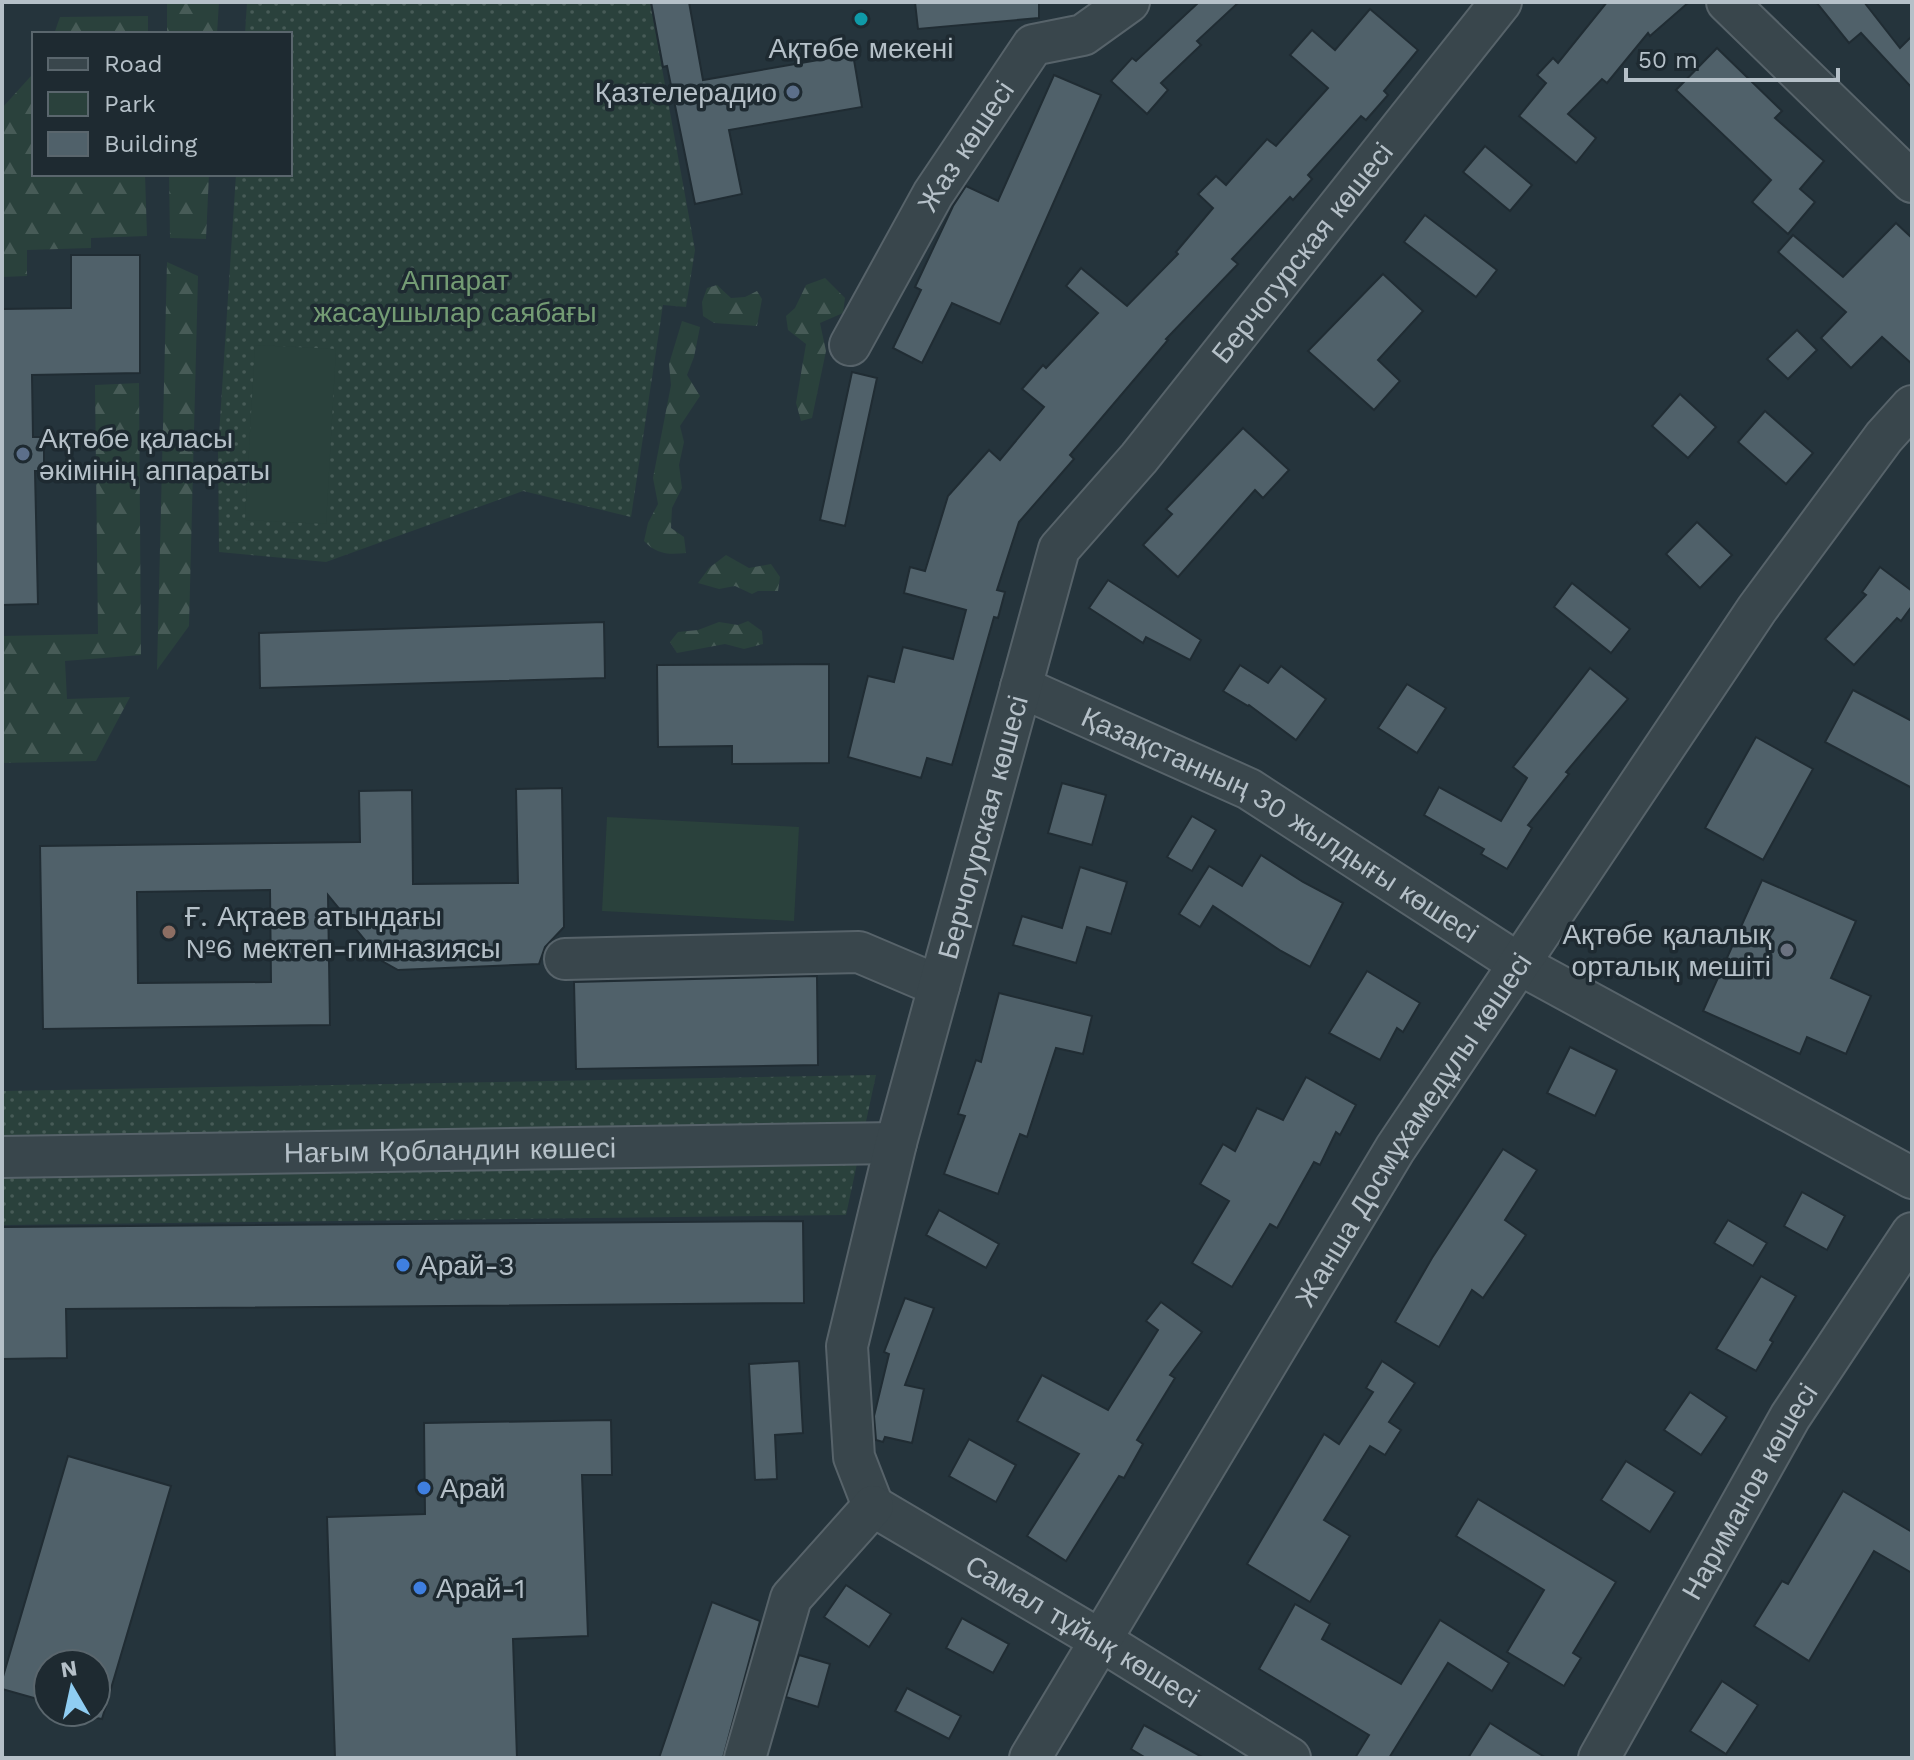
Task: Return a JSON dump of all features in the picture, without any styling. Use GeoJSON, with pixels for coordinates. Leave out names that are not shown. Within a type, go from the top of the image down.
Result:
{"type":"FeatureCollection","features":[{"type":"Feature","properties":{"kind":"street","name":"Жаз көшесі"},"geometry":{"type":"LineString","coordinates":[[850,345],[933,194],[1033,45],[1083,35],[1129,2]]}},
{"type":"Feature","properties":{"kind":"street","name":"Берчогурская көшесі"},"geometry":{"type":"LineString","coordinates":[[873,1506],[854,1457],[847,1346],[896,1143],[1059,549],[1139,458],[1501,2]]}},
{"type":"Feature","properties":{"kind":"street"},"geometry":{"type":"LineString","coordinates":[[1727,2],[1912,182]]}},
{"type":"Feature","properties":{"kind":"street","name":"Жанша Досмұхамедұлы көшесі"},"geometry":{"type":"LineString","coordinates":[[1030,1758],[1395,1149],[1757,609],[1884,437],[1912,406]]}},
{"type":"Feature","properties":{"kind":"street","name":"Қазақстанның 30 жылдығы көшесі"},"geometry":{"type":"LineString","coordinates":[[1021,687],[1249,789],[1519,964],[1912,1178]]}},
{"type":"Feature","properties":{"kind":"street"},"geometry":{"type":"LineString","coordinates":[[565,959],[859,952],[939,986]]}},
{"type":"Feature","properties":{"kind":"street","name":"Нағым Қобландин көшесі"},"geometry":{"type":"LineString","coordinates":[[2,1157],[896,1143]]}},
{"type":"Feature","properties":{"kind":"street","name":"Нариманов көшесі"},"geometry":{"type":"LineString","coordinates":[[1599,1758],[1790,1417],[1912,1233]]}},
{"type":"Feature","properties":{"kind":"street"},"geometry":{"type":"LineString","coordinates":[[745,1758],[791,1598],[873,1506]]}},
{"type":"Feature","properties":{"kind":"street","name":"Самал тұйық көшесі"},"geometry":{"type":"LineString","coordinates":[[873,1506],[1100,1640],[1290,1758]]}},
{"type":"Feature","properties":{"kind":"green space"},"geometry":{"type":"Polygon","coordinates":[[[167,2],[219,2],[217,32],[167,32],[167,2]]]}},
{"type":"Feature","properties":{"kind":"green space","name":"Аппарат жасаушылар саябағы"},"geometry":{"type":"Polygon","coordinates":[[[247,2],[650,2],[695,250],[686,307],[663,305],[631,517],[523,491],[326,562],[219,552],[218,451],[236,176],[292,176],[292,32],[245,32],[247,2]]]}},
{"type":"Feature","properties":{"kind":"green space"},"geometry":{"type":"Polygon","coordinates":[[[148,16],[148,32],[55,32],[60,17],[148,16]]]}},
{"type":"Feature","properties":{"kind":"green space"},"geometry":{"type":"Polygon","coordinates":[[[32,46],[32,176],[145,176],[147,236],[91,238],[91,248],[27,250],[27,276],[2,277],[2,108],[31,76],[32,46]]]}},
{"type":"Feature","properties":{"kind":"green space"},"geometry":{"type":"Polygon","coordinates":[[[169,176],[209,176],[206,239],[170,238],[169,176]]]}},
{"type":"Feature","properties":{"kind":"green space"},"geometry":{"type":"Polygon","coordinates":[[[167,262],[198,276],[189,626],[157,670],[167,262]]]}},
{"type":"Feature","properties":{"kind":"green space"},"geometry":{"type":"Polygon","coordinates":[[[825,278],[845,298],[843,313],[820,323],[826,351],[812,418],[801,421],[796,403],[806,344],[788,330],[786,316],[795,308],[806,285],[825,278]]]}},
{"type":"Feature","properties":{"kind":"green space"},"geometry":{"type":"Polygon","coordinates":[[[717,285],[731,298],[745,297],[757,291],[762,299],[757,326],[714,323],[703,316],[702,302],[707,288],[717,285]]]}},
{"type":"Feature","properties":{"kind":"green space"},"geometry":{"type":"Polygon","coordinates":[[[682,321],[700,327],[687,375],[700,396],[680,426],[684,442],[679,465],[682,488],[672,508],[671,528],[684,537],[686,553],[674,554],[658,551],[644,541],[648,523],[658,504],[653,478],[671,385],[669,364],[682,321]]]}},
{"type":"Feature","properties":{"kind":"green space"},"geometry":{"type":"Polygon","coordinates":[[[255,345],[336,349],[326,524],[245,520],[255,345]]]}},
{"type":"Feature","properties":{"kind":"green space"},"geometry":{"type":"Polygon","coordinates":[[[139,383],[141,655],[65,661],[67,699],[130,697],[96,761],[2,763],[2,636],[98,634],[95,385],[139,383]]]}},
{"type":"Feature","properties":{"kind":"green space"},"geometry":{"type":"Polygon","coordinates":[[[726,555],[749,568],[771,564],[780,577],[778,591],[752,594],[735,586],[719,589],[698,583],[709,568],[726,555]]]}},
{"type":"Feature","properties":{"kind":"green space"},"geometry":{"type":"Polygon","coordinates":[[[748,621],[762,631],[763,644],[744,649],[725,644],[677,653],[670,642],[678,632],[698,630],[719,622],[738,625],[748,621]]]}},
{"type":"Feature","properties":{"kind":"green space"},"geometry":{"type":"Polygon","coordinates":[[[607,817],[799,827],[794,921],[602,911],[607,817]]]}},
{"type":"Feature","properties":{"kind":"green space"},"geometry":{"type":"Polygon","coordinates":[[[876,1075],[846,1215],[2,1225],[2,1091],[876,1075]]]}},
{"type":"Feature","properties":{"kind":"building"},"geometry":{"type":"Polygon","coordinates":[[[651,2],[689,2],[703,80],[853,54],[862,107],[729,130],[742,194],[695,204],[651,2]]]}},
{"type":"Feature","properties":{"kind":"building"},"geometry":{"type":"Polygon","coordinates":[[[915,2],[1039,2],[1039,18],[918,29],[915,2]]]}},
{"type":"Feature","properties":{"kind":"building"},"geometry":{"type":"Polygon","coordinates":[[[1199,2],[1239,2],[1197,41],[1201,45],[1161,83],[1168,90],[1147,114],[1111,81],[1132,58],[1136,61],[1199,2]]]}},
{"type":"Feature","properties":{"kind":"building"},"geometry":{"type":"Polygon","coordinates":[[[1607,2],[1689,2],[1650,36],[1648,33],[1607,83],[1602,79],[1568,114],[1596,138],[1576,163],[1519,116],[1546,83],[1537,75],[1553,58],[1558,63],[1607,2]]]}},
{"type":"Feature","properties":{"kind":"building"},"geometry":{"type":"Polygon","coordinates":[[[1816,2],[1864,2],[1900,48],[1912,36],[1912,88],[1861,33],[1849,43],[1816,2]]]}},
{"type":"Feature","properties":{"kind":"building"},"geometry":{"type":"Polygon","coordinates":[[[1370,9],[1418,50],[1384,91],[1388,95],[1366,120],[1361,116],[1308,175],[1312,179],[1293,200],[1290,197],[1232,259],[1238,264],[1166,339],[1070,455],[1074,459],[1019,522],[997,590],[1005,592],[998,618],[994,617],[952,765],[927,758],[921,778],[848,757],[868,676],[894,682],[903,647],[953,659],[966,610],[904,593],[910,567],[925,571],[948,496],[989,450],[1000,460],[1044,407],[1022,389],[1098,313],[1066,286],[1081,268],[1127,306],[1178,254],[1176,252],[1213,208],[1198,194],[1216,176],[1226,185],[1267,139],[1276,146],[1328,88],[1290,55],[1312,30],[1335,50],[1370,9]]]}},
{"type":"Feature","properties":{"kind":"building"},"geometry":{"type":"Polygon","coordinates":[[[1717,48],[1782,111],[1775,118],[1824,161],[1800,189],[1815,202],[1788,234],[1752,202],[1771,180],[1676,90],[1717,48]]]}},
{"type":"Feature","properties":{"kind":"building"},"geometry":{"type":"Polygon","coordinates":[[[1054,75],[1101,95],[1000,324],[952,303],[922,363],[893,348],[921,290],[915,287],[953,206],[966,186],[998,201],[1054,75]]]}},
{"type":"Feature","properties":{"kind":"building"},"geometry":{"type":"Polygon","coordinates":[[[1485,146],[1532,185],[1510,211],[1463,172],[1485,146]]]}},
{"type":"Feature","properties":{"kind":"building"},"geometry":{"type":"Polygon","coordinates":[[[1425,215],[1497,270],[1476,297],[1404,242],[1425,215]]]}},
{"type":"Feature","properties":{"kind":"building"},"geometry":{"type":"Polygon","coordinates":[[[1896,223],[1912,238],[1912,364],[1882,337],[1851,368],[1821,338],[1846,312],[1778,252],[1793,235],[1843,277],[1896,223]]]}},
{"type":"Feature","properties":{"kind":"building"},"geometry":{"type":"Polygon","coordinates":[[[71,255],[140,255],[140,373],[32,375],[33,437],[44,437],[44,471],[35,471],[38,604],[2,605],[2,309],[71,308],[71,255]]]}},
{"type":"Feature","properties":{"kind":"building"},"geometry":{"type":"Polygon","coordinates":[[[1383,274],[1423,311],[1378,360],[1400,381],[1374,410],[1308,351],[1383,274]]]}},
{"type":"Feature","properties":{"kind":"building"},"geometry":{"type":"Polygon","coordinates":[[[1797,330],[1817,350],[1788,379],[1767,359],[1797,330]]]}},
{"type":"Feature","properties":{"kind":"building"},"geometry":{"type":"Polygon","coordinates":[[[852,372],[877,378],[845,526],[820,520],[852,372]]]}},
{"type":"Feature","properties":{"kind":"building"},"geometry":{"type":"Polygon","coordinates":[[[1680,394],[1716,427],[1688,458],[1652,426],[1680,394]]]}},
{"type":"Feature","properties":{"kind":"building"},"geometry":{"type":"Polygon","coordinates":[[[1765,411],[1813,453],[1786,484],[1738,442],[1765,411]]]}},
{"type":"Feature","properties":{"kind":"building"},"geometry":{"type":"Polygon","coordinates":[[[1243,428],[1289,470],[1263,498],[1255,490],[1178,577],[1143,545],[1172,514],[1166,509],[1243,428]]]}},
{"type":"Feature","properties":{"kind":"building"},"geometry":{"type":"Polygon","coordinates":[[[1697,522],[1732,555],[1700,588],[1666,554],[1697,522]]]}},
{"type":"Feature","properties":{"kind":"building"},"geometry":{"type":"Polygon","coordinates":[[[1880,567],[1912,591],[1912,606],[1901,621],[1897,618],[1854,665],[1825,639],[1866,595],[1862,592],[1880,567]]]}},
{"type":"Feature","properties":{"kind":"building"},"geometry":{"type":"Polygon","coordinates":[[[1108,580],[1201,640],[1190,660],[1146,637],[1143,643],[1089,608],[1108,580]]]}},
{"type":"Feature","properties":{"kind":"building"},"geometry":{"type":"Polygon","coordinates":[[[1572,583],[1630,629],[1611,653],[1554,607],[1572,583]]]}},
{"type":"Feature","properties":{"kind":"building"},"geometry":{"type":"Polygon","coordinates":[[[604,622],[605,678],[260,688],[259,633],[604,622]]]}},
{"type":"Feature","properties":{"kind":"building"},"geometry":{"type":"Polygon","coordinates":[[[829,664],[829,763],[732,764],[732,746],[658,747],[657,665],[829,664]]]}},
{"type":"Feature","properties":{"kind":"building"},"geometry":{"type":"Polygon","coordinates":[[[1240,665],[1268,683],[1281,666],[1326,699],[1296,740],[1249,705],[1223,691],[1240,665]]]}},
{"type":"Feature","properties":{"kind":"building"},"geometry":{"type":"Polygon","coordinates":[[[1590,668],[1628,699],[1566,772],[1569,774],[1528,825],[1532,828],[1507,869],[1481,854],[1484,849],[1424,815],[1439,787],[1501,821],[1527,778],[1513,767],[1590,668]]]}},
{"type":"Feature","properties":{"kind":"building"},"geometry":{"type":"Polygon","coordinates":[[[1407,684],[1446,708],[1417,753],[1378,728],[1407,684]]]}},
{"type":"Feature","properties":{"kind":"building"},"geometry":{"type":"Polygon","coordinates":[[[1853,690],[1912,721],[1912,788],[1825,742],[1853,690]]]}},
{"type":"Feature","properties":{"kind":"building"},"geometry":{"type":"Polygon","coordinates":[[[1756,737],[1813,769],[1763,860],[1705,828],[1756,737]]]}},
{"type":"Feature","properties":{"kind":"building"},"geometry":{"type":"Polygon","coordinates":[[[1062,783],[1106,795],[1092,845],[1048,833],[1062,783]]]}},
{"type":"Feature","properties":{"kind":"building"},"geometry":{"type":"Polygon","coordinates":[[[562,788],[564,927],[545,947],[539,964],[398,970],[382,961],[328,895],[330,1025],[43,1029],[40,846],[360,842],[359,791],[412,790],[413,884],[518,883],[516,789],[562,788]],[[270,890],[137,892],[138,983],[271,982],[270,890]]]}},
{"type":"Feature","properties":{"kind":"building"},"geometry":{"type":"Polygon","coordinates":[[[1192,816],[1216,830],[1192,871],[1167,857],[1192,816]]]}},
{"type":"Feature","properties":{"kind":"building"},"geometry":{"type":"Polygon","coordinates":[[[1261,855],[1343,903],[1310,967],[1213,906],[1200,927],[1179,914],[1209,866],[1242,886],[1261,855]]]}},
{"type":"Feature","properties":{"kind":"building"},"geometry":{"type":"Polygon","coordinates":[[[1080,867],[1127,882],[1111,934],[1087,927],[1076,963],[1013,945],[1022,916],[1062,928],[1080,867]]]}},
{"type":"Feature","properties":{"kind":"building","name":"Ақтөбе қалалық орталық мешіті"},"geometry":{"type":"Polygon","coordinates":[[[1762,880],[1856,921],[1831,978],[1871,996],[1846,1054],[1807,1037],[1800,1054],[1703,1011],[1762,880]]]}},
{"type":"Feature","properties":{"kind":"building"},"geometry":{"type":"Polygon","coordinates":[[[1367,971],[1420,1003],[1403,1032],[1397,1028],[1380,1060],[1329,1033],[1367,971]]]}},
{"type":"Feature","properties":{"kind":"building"},"geometry":{"type":"Polygon","coordinates":[[[817,976],[818,1065],[576,1069],[574,982],[817,976]]]}},
{"type":"Feature","properties":{"kind":"building"},"geometry":{"type":"Polygon","coordinates":[[[999,993],[1092,1016],[1083,1054],[1056,1048],[1027,1137],[1020,1134],[998,1194],[944,1174],[965,1116],[958,1114],[976,1060],[981,1062],[999,993]]]}},
{"type":"Feature","properties":{"kind":"building"},"geometry":{"type":"Polygon","coordinates":[[[1570,1047],[1617,1070],[1595,1116],[1547,1093],[1570,1047]]]}},
{"type":"Feature","properties":{"kind":"building"},"geometry":{"type":"Polygon","coordinates":[[[1306,1077],[1356,1105],[1340,1135],[1336,1132],[1320,1165],[1314,1162],[1277,1228],[1270,1224],[1232,1287],[1192,1263],[1229,1201],[1200,1184],[1223,1144],[1235,1151],[1257,1108],[1283,1120],[1306,1077]]]}},
{"type":"Feature","properties":{"kind":"building"},"geometry":{"type":"Polygon","coordinates":[[[1503,1149],[1537,1170],[1505,1220],[1526,1235],[1483,1298],[1472,1290],[1439,1347],[1395,1322],[1432,1258],[1503,1149]]]}},
{"type":"Feature","properties":{"kind":"building"},"geometry":{"type":"Polygon","coordinates":[[[1802,1192],[1845,1216],[1827,1250],[1784,1226],[1802,1192]]]}},
{"type":"Feature","properties":{"kind":"building"},"geometry":{"type":"Polygon","coordinates":[[[939,1210],[999,1244],[986,1268],[926,1235],[939,1210]]]}},
{"type":"Feature","properties":{"kind":"building"},"geometry":{"type":"Polygon","coordinates":[[[1728,1220],[1767,1243],[1753,1266],[1714,1243],[1728,1220]]]}},
{"type":"Feature","properties":{"kind":"building","name":"Арай-3"},"geometry":{"type":"Polygon","coordinates":[[[803,1221],[804,1303],[66,1309],[67,1358],[2,1359],[2,1227],[803,1221]]]}},
{"type":"Feature","properties":{"kind":"building"},"geometry":{"type":"Polygon","coordinates":[[[1761,1276],[1796,1296],[1756,1371],[1716,1349],[1761,1276]]]}},
{"type":"Feature","properties":{"kind":"building"},"geometry":{"type":"Polygon","coordinates":[[[905,1298],[934,1308],[905,1385],[924,1389],[912,1443],[885,1437],[883,1442],[876,1440],[874,1416],[889,1354],[884,1352],[905,1298]]]}},
{"type":"Feature","properties":{"kind":"building"},"geometry":{"type":"Polygon","coordinates":[[[1161,1302],[1202,1332],[1170,1375],[1175,1378],[1137,1440],[1143,1444],[1124,1478],[1119,1476],[1066,1561],[1027,1536],[1079,1454],[1017,1421],[1042,1375],[1108,1410],[1158,1330],[1146,1321],[1161,1302]]]}},
{"type":"Feature","properties":{"kind":"building"},"geometry":{"type":"Polygon","coordinates":[[[799,1361],[803,1433],[775,1435],[777,1479],[755,1480],[749,1364],[799,1361]]]}},
{"type":"Feature","properties":{"kind":"building"},"geometry":{"type":"Polygon","coordinates":[[[1382,1361],[1415,1383],[1389,1422],[1401,1430],[1385,1455],[1370,1446],[1324,1520],[1350,1536],[1310,1602],[1247,1564],[1324,1434],[1339,1444],[1373,1392],[1366,1388],[1382,1361]]]}},
{"type":"Feature","properties":{"kind":"building"},"geometry":{"type":"Polygon","coordinates":[[[1690,1392],[1727,1417],[1701,1455],[1664,1430],[1690,1392]]]}},
{"type":"Feature","properties":{"kind":"building","name":"Арай-1"},"geometry":{"type":"Polygon","coordinates":[[[611,1420],[612,1475],[582,1475],[588,1636],[513,1639],[517,1758],[335,1758],[327,1517],[425,1514],[424,1423],[611,1420]]]}},
{"type":"Feature","properties":{"kind":"building"},"geometry":{"type":"Polygon","coordinates":[[[969,1439],[1016,1465],[996,1502],[949,1476],[969,1439]]]}},
{"type":"Feature","properties":{"kind":"building"},"geometry":{"type":"Polygon","coordinates":[[[68,1456],[171,1486],[112,1685],[112,1648],[32,1648],[32,1697],[2,1689],[2,1680],[68,1456]]]}},
{"type":"Feature","properties":{"kind":"building"},"geometry":{"type":"Polygon","coordinates":[[[1626,1461],[1675,1492],[1650,1532],[1601,1500],[1626,1461]]]}},
{"type":"Feature","properties":{"kind":"building"},"geometry":{"type":"Polygon","coordinates":[[[1843,1491],[1912,1532],[1912,1573],[1874,1551],[1809,1661],[1754,1626],[1782,1581],[1788,1584],[1843,1491]]]}},
{"type":"Feature","properties":{"kind":"building"},"geometry":{"type":"Polygon","coordinates":[[[1478,1499],[1616,1582],[1573,1653],[1581,1658],[1564,1686],[1507,1652],[1544,1590],[1456,1536],[1478,1499]]]}},
{"type":"Feature","properties":{"kind":"building"},"geometry":{"type":"Polygon","coordinates":[[[846,1585],[891,1614],[869,1647],[824,1617],[846,1585]]]}},
{"type":"Feature","properties":{"kind":"building"},"geometry":{"type":"Polygon","coordinates":[[[712,1602],[760,1621],[723,1758],[659,1758],[712,1602]]]}},
{"type":"Feature","properties":{"kind":"building"},"geometry":{"type":"Polygon","coordinates":[[[1295,1604],[1330,1624],[1322,1639],[1401,1684],[1440,1620],[1509,1663],[1492,1691],[1448,1663],[1389,1758],[1355,1758],[1369,1735],[1259,1669],[1295,1604]]]}},
{"type":"Feature","properties":{"kind":"building"},"geometry":{"type":"Polygon","coordinates":[[[962,1618],[1009,1644],[993,1673],[946,1648],[962,1618]]]}},
{"type":"Feature","properties":{"kind":"building"},"geometry":{"type":"Polygon","coordinates":[[[799,1655],[830,1664],[818,1707],[786,1697],[799,1655]]]}},
{"type":"Feature","properties":{"kind":"building"},"geometry":{"type":"Polygon","coordinates":[[[1722,1681],[1758,1705],[1726,1754],[1690,1731],[1722,1681]]]}},
{"type":"Feature","properties":{"kind":"building"},"geometry":{"type":"Polygon","coordinates":[[[907,1688],[961,1716],[949,1739],[895,1711],[907,1688]]]}},
{"type":"Feature","properties":{"kind":"building"},"geometry":{"type":"Polygon","coordinates":[[[1490,1723],[1546,1758],[1468,1758],[1490,1723]]]}},
{"type":"Feature","properties":{"kind":"building"},"geometry":{"type":"Polygon","coordinates":[[[1144,1725],[1204,1758],[1146,1758],[1131,1749],[1144,1725]]]}},
{"type":"Feature","properties":{"kind":"place","name":"Ақтөбе мекені"},"geometry":{"type":"Point","coordinates":[861,19]}},
{"type":"Feature","properties":{"kind":"place","name":"Қазтелерадио"},"geometry":{"type":"Point","coordinates":[793,92]}},
{"type":"Feature","properties":{"kind":"place","name":"Ақтөбе қаласы әкімінің аппараты"},"geometry":{"type":"Point","coordinates":[23,454]}},
{"type":"Feature","properties":{"kind":"place","name":"Ғ. Ақтаев атындағы №6 мектеп-гимназиясы"},"geometry":{"type":"Point","coordinates":[169,932]}},
{"type":"Feature","properties":{"kind":"place","name":"Ақтөбе қалалық орталық мешіті"},"geometry":{"type":"Point","coordinates":[1787,950]}},
{"type":"Feature","properties":{"kind":"place","name":"Арай-3"},"geometry":{"type":"Point","coordinates":[403,1265]}},
{"type":"Feature","properties":{"kind":"place","name":"Арай"},"geometry":{"type":"Point","coordinates":[424,1488]}},
{"type":"Feature","properties":{"kind":"place","name":"Арай-1"},"geometry":{"type":"Point","coordinates":[420,1588]}}]}
